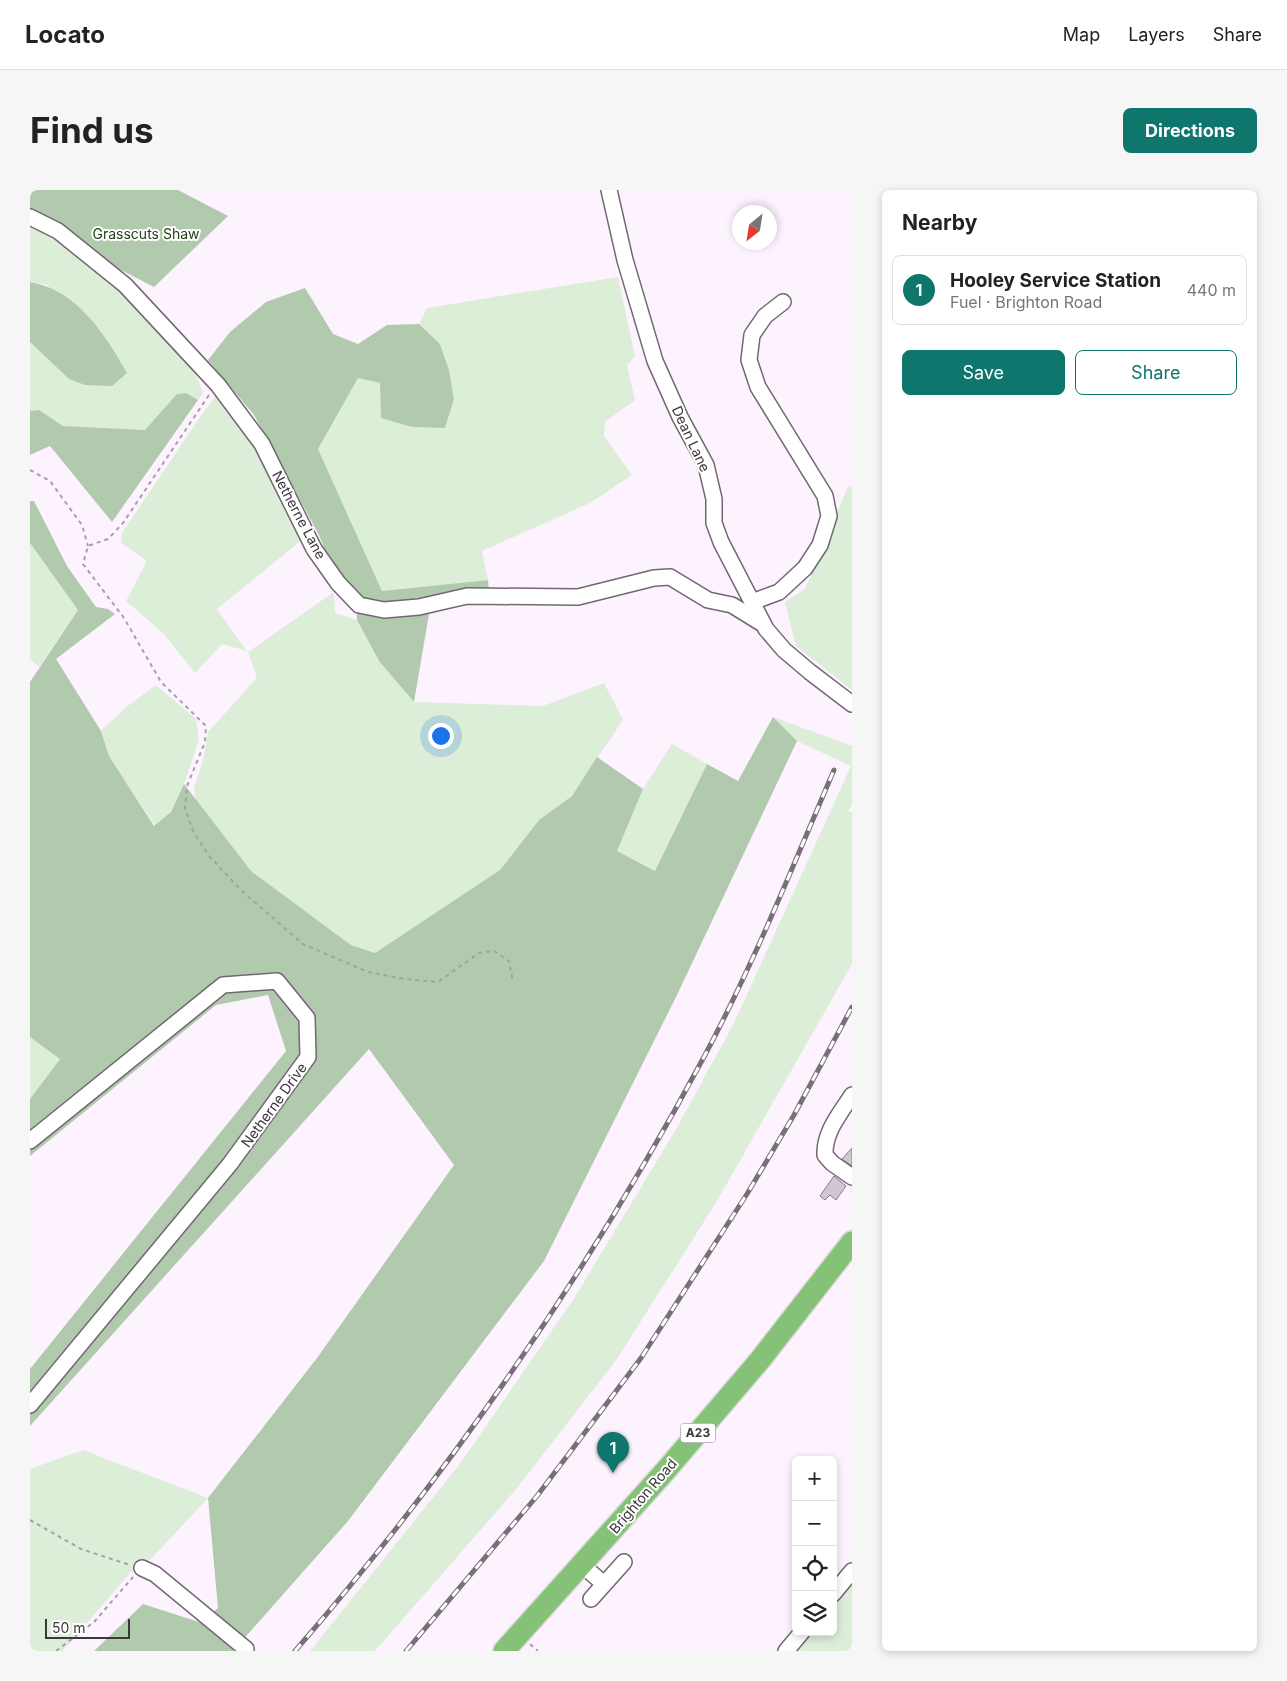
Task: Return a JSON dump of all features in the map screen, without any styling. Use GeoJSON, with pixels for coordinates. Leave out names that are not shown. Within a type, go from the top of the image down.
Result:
{"type":"FeatureCollection","features":[{"type":"Feature","properties":{"kind":"highway","name":"Brighton Road"},"geometry":{"type":"LineString","coordinates":[[504,1651],[636,1505],[760,1360],[852,1242]]}},
{"type":"Feature","properties":{"kind":"street","name":"Dean Lane"},"geometry":{"type":"LineString","coordinates":[[609,190],[625,260],[655,360],[680,417],[706,464],[714,499],[714,523],[721,542],[752,602],[760,623],[784,650],[852,704]]}},
{"type":"Feature","properties":{"kind":"street","name":"Netherne Lane"},"geometry":{"type":"LineString","coordinates":[[30,217],[58,231],[125,285],[218,385],[262,444],[314,549],[338,583],[359,605],[384,610],[420,607],[467,596],[578,597],[654,578],[670,577],[708,600],[732,605],[760,623]]}},
{"type":"Feature","properties":{"kind":"street"},"geometry":{"type":"LineString","coordinates":[[752,602],[779,592],[805,568],[820,545],[829,516],[825,496],[758,387],[749,360],[752,335],[764,316],[783,302]]}},
{"type":"Feature","properties":{"kind":"street","name":"Netherne Drive"},"geometry":{"type":"LineString","coordinates":[[30,1141],[223,986],[277,981],[307,1018],[308,1057],[230,1164],[30,1406]]}},
{"type":"Feature","properties":{"kind":"street"},"geometry":{"type":"LineString","coordinates":[[852,1095],[829,1132],[825,1144],[825,1155],[832,1163],[852,1177]]}},
{"type":"Feature","properties":{"kind":"street"},"geometry":{"type":"LineString","coordinates":[[591,1599],[624,1562]]}},
{"type":"Feature","properties":{"kind":"street"},"geometry":{"type":"LineString","coordinates":[[582,1565],[604,1584]]}},
{"type":"Feature","properties":{"kind":"street"},"geometry":{"type":"LineString","coordinates":[[142,1568],[155,1574],[246,1649]]}},
{"type":"Feature","properties":{"kind":"street"},"geometry":{"type":"LineString","coordinates":[[835,1591],[852,1571]]}},
{"type":"Feature","properties":{"kind":"street"},"geometry":{"type":"LineString","coordinates":[[786,1651],[799,1636]]}},
{"type":"Feature","properties":{"kind":"path"},"geometry":{"type":"LineString","coordinates":[[88,546],[108,539],[123,523],[160,471],[206,398],[218,385]]}},
{"type":"Feature","properties":{"kind":"path"},"geometry":{"type":"LineString","coordinates":[[30,470],[50,481],[82,525],[88,546],[83,564],[124,618],[161,682],[206,726],[205,742],[187,786],[185,809],[194,833],[210,857],[242,891],[303,944],[368,972],[405,979],[438,982],[479,954],[494,952],[509,961],[513,982]]}},
{"type":"Feature","properties":{"kind":"path"},"geometry":{"type":"LineString","coordinates":[[30,1520],[81,1550],[142,1568],[94,1622],[56,1651]]}},
{"type":"Feature","properties":{"kind":"green space","name":"Grasscuts Shaw"},"geometry":{"type":"Polygon","coordinates":[[[30,190],[178,190],[228,216],[154,287],[30,223],[30,190]]]}},
{"type":"Feature","properties":{"kind":"green space"},"geometry":{"type":"Polygon","coordinates":[[[30,223],[64,241],[122,290],[193,368],[203,393],[198,400],[186,393],[177,394],[146,430],[63,426],[39,410],[30,411],[30,342],[69,379],[48,285],[30,282],[30,223]]]}},
{"type":"Feature","properties":{"kind":"green space"},"geometry":{"type":"Polygon","coordinates":[[[618,277],[635,356],[627,365],[635,400],[605,422],[604,436],[632,475],[590,503],[482,551],[488,580],[382,591],[318,449],[358,378],[380,383],[445,428],[454,399],[449,370],[440,344],[419,324],[427,308],[618,277]]]}},
{"type":"Feature","properties":{"kind":"green space"},"geometry":{"type":"Polygon","coordinates":[[[30,282],[62,294],[76,304],[99,329],[127,373],[112,386],[85,385],[69,379],[30,342],[30,282]]]}},
{"type":"Feature","properties":{"kind":"green space"},"geometry":{"type":"Polygon","coordinates":[[[305,288],[333,334],[358,344],[387,325],[419,324],[440,344],[449,370],[454,399],[445,428],[412,427],[381,418],[380,383],[358,378],[318,449],[382,591],[488,580],[490,601],[430,608],[414,702],[379,661],[357,620],[356,600],[336,578],[319,535],[254,415],[208,360],[230,332],[266,302],[305,288]]]}},
{"type":"Feature","properties":{"kind":"green space"},"geometry":{"type":"Polygon","coordinates":[[[186,393],[198,400],[112,522],[50,446],[30,455],[30,411],[39,410],[63,426],[145,430],[177,394],[186,393]]]}},
{"type":"Feature","properties":{"kind":"green space"},"geometry":{"type":"Polygon","coordinates":[[[216,396],[240,421],[303,539],[217,609],[247,651],[222,644],[195,673],[164,634],[126,601],[147,561],[121,543],[122,533],[216,396]]]}},
{"type":"Feature","properties":{"kind":"green space"},"geometry":{"type":"Polygon","coordinates":[[[848,486],[852,488],[852,690],[796,646],[785,602],[805,589],[848,486]]]}},
{"type":"Feature","properties":{"kind":"green space"},"geometry":{"type":"Polygon","coordinates":[[[30,501],[34,501],[67,566],[96,607],[108,609],[115,614],[56,659],[101,731],[109,756],[154,826],[171,812],[184,784],[251,871],[351,945],[375,953],[500,870],[539,820],[572,796],[597,757],[643,789],[617,851],[655,871],[707,764],[738,781],[773,717],[797,741],[677,995],[544,1261],[348,1521],[233,1651],[94,1651],[143,1604],[202,1623],[218,1608],[208,1498],[317,1358],[454,1165],[369,1049],[30,1426],[30,1369],[286,1051],[268,995],[216,1005],[30,1156],[30,1099],[60,1059],[30,1037],[30,682],[78,610],[30,543],[30,501]]]}},
{"type":"Feature","properties":{"kind":"green space"},"geometry":{"type":"Polygon","coordinates":[[[30,543],[78,610],[39,667],[30,659],[30,543]]]}},
{"type":"Feature","properties":{"kind":"green space"},"geometry":{"type":"Polygon","coordinates":[[[334,592],[335,613],[357,620],[379,661],[414,702],[543,706],[604,683],[623,720],[572,796],[539,820],[500,870],[375,953],[351,945],[251,871],[196,809],[194,788],[203,760],[208,732],[257,678],[248,652],[334,592]]]}},
{"type":"Feature","properties":{"kind":"green space"},"geometry":{"type":"Polygon","coordinates":[[[156,685],[196,719],[199,740],[184,784],[171,812],[155,826],[109,756],[101,731],[125,708],[156,685]]]}},
{"type":"Feature","properties":{"kind":"green space"},"geometry":{"type":"Polygon","coordinates":[[[773,717],[852,746],[852,805],[848,812],[852,812],[852,964],[717,1201],[617,1359],[517,1488],[375,1651],[310,1651],[459,1465],[573,1300],[675,1131],[733,1025],[851,766],[797,741],[773,717]]]}},
{"type":"Feature","properties":{"kind":"green space"},"geometry":{"type":"Polygon","coordinates":[[[672,744],[707,764],[655,871],[617,851],[643,789],[672,744]]]}},
{"type":"Feature","properties":{"kind":"green space"},"geometry":{"type":"Polygon","coordinates":[[[30,1037],[60,1059],[30,1099],[30,1037]]]}},
{"type":"Feature","properties":{"kind":"green space"},"geometry":{"type":"Polygon","coordinates":[[[83,1450],[208,1498],[152,1558],[130,1573],[63,1651],[30,1651],[30,1469],[83,1450]]]}},
{"type":"Feature","properties":{"kind":"green space"},"geometry":{"type":"Polygon","coordinates":[[[852,1582],[852,1651],[796,1651],[808,1636],[837,1636],[837,1600],[852,1582]]]}},
{"type":"Feature","properties":{"kind":"building"},"geometry":{"type":"Polygon","coordinates":[[[852,1148],[852,1166],[842,1159],[852,1148]]]}},
{"type":"Feature","properties":{"kind":"building"},"geometry":{"type":"Polygon","coordinates":[[[834,1176],[846,1186],[836,1200],[830,1195],[825,1200],[820,1196],[834,1176]]]}},
{"type":"Feature","properties":{"kind":"railway"},"geometry":{"type":"LineString","coordinates":[[295,1651],[410,1511],[464,1439],[567,1289],[615,1212],[661,1134],[723,1020],[772,914],[834,770]]}},
{"type":"Feature","properties":{"kind":"railway"},"geometry":{"type":"LineString","coordinates":[[406,1651],[537,1496],[641,1358],[747,1194],[794,1115],[852,1007]]}},
{"type":"Feature","properties":{"kind":"place","name":"Hooley Service Station"},"geometry":{"type":"Point","coordinates":[613,1473]}}]}
